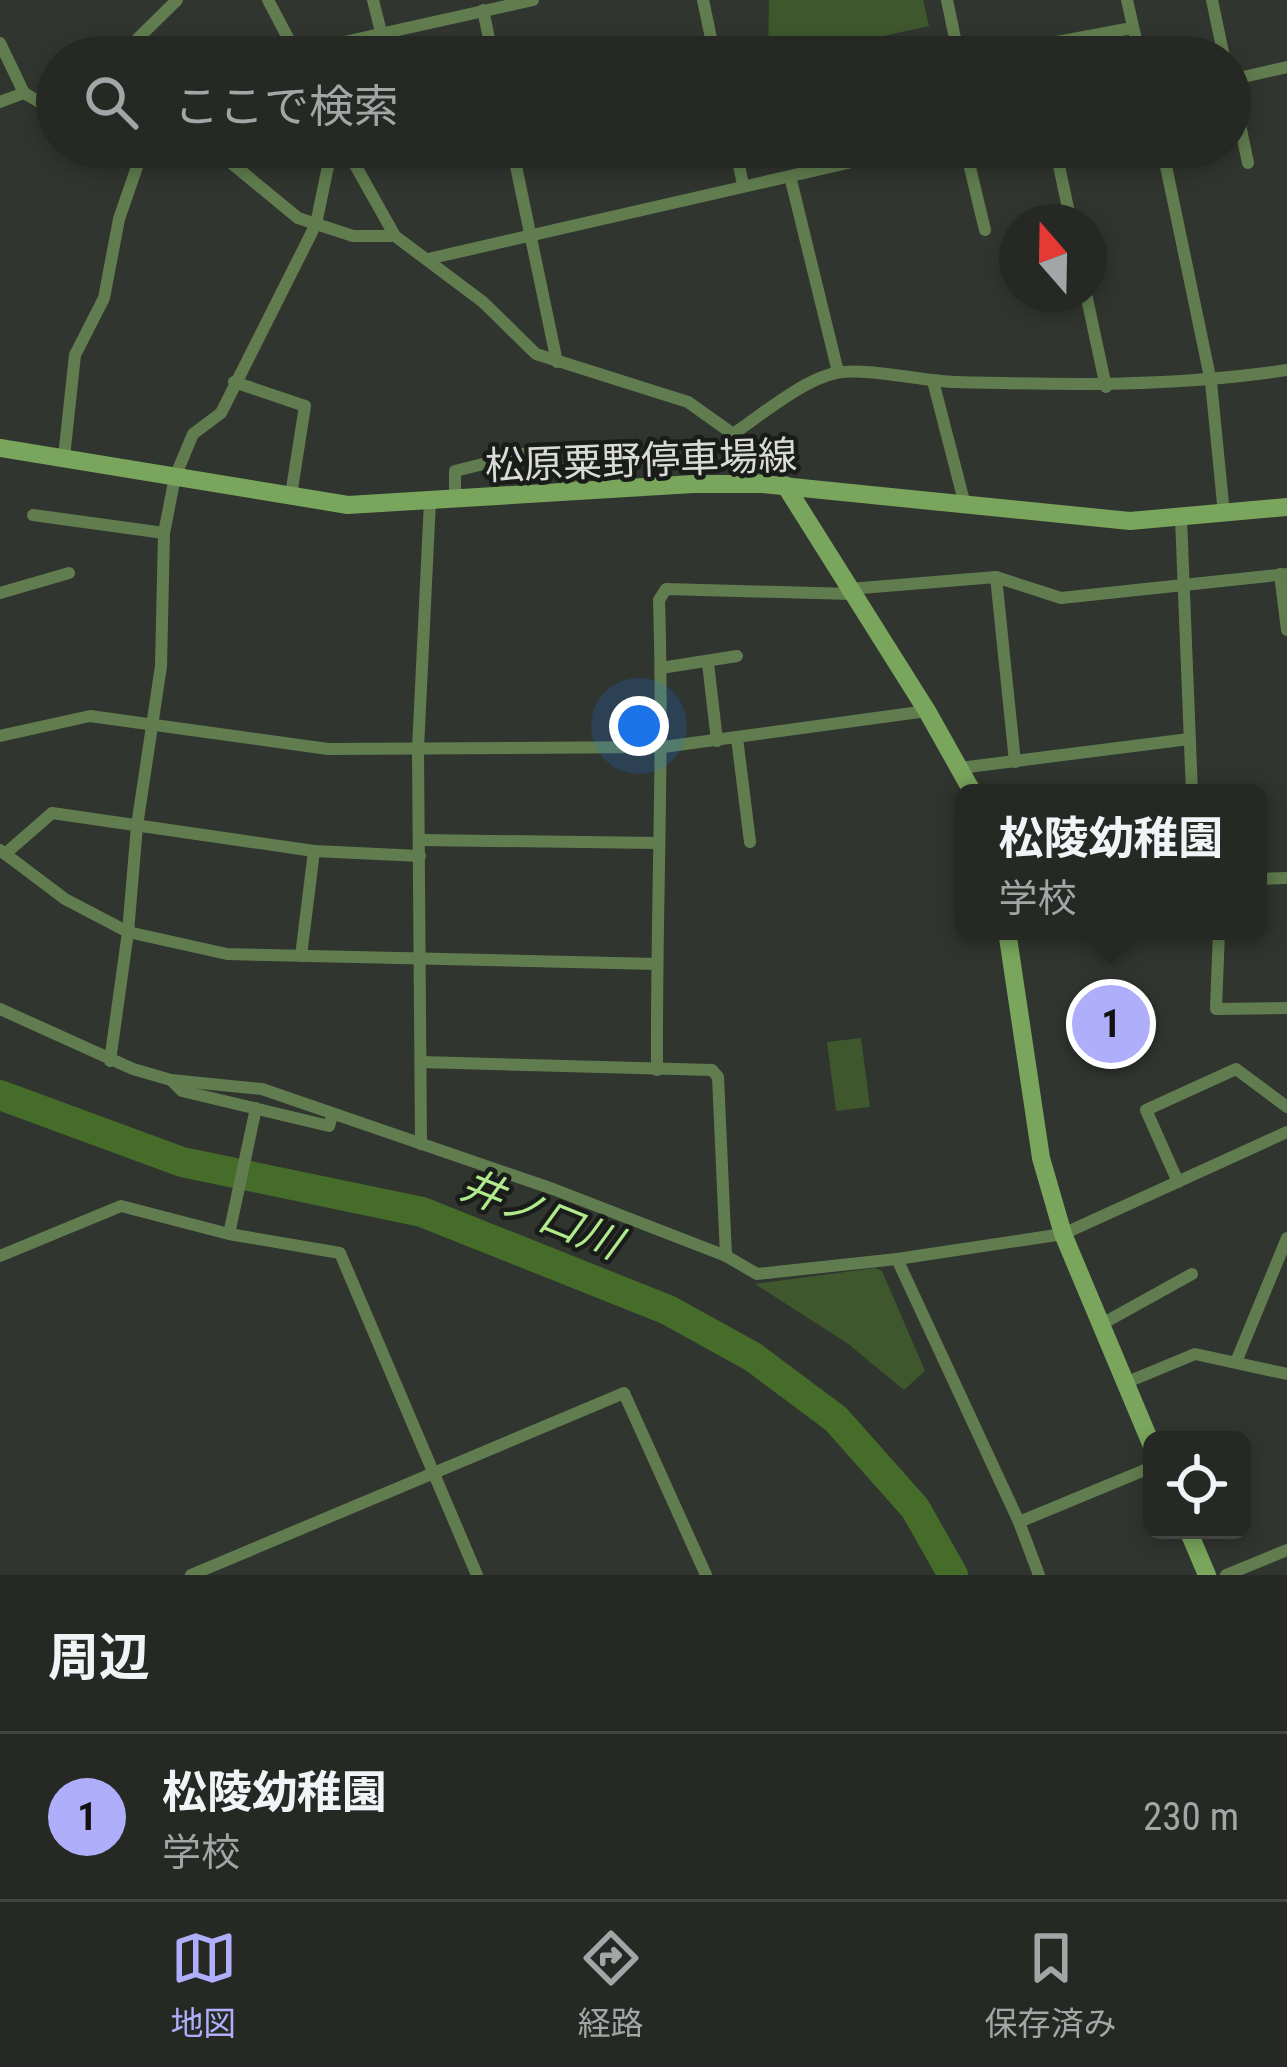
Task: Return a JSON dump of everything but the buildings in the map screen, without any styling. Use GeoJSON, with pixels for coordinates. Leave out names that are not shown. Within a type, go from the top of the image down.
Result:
{"type":"FeatureCollection","features":[{"type":"Feature","properties":{"kind":"main road","name":"松原粟野停車場線"},"geometry":{"type":"LineString","coordinates":[[0,448],[348,505],[762,484],[1094,519],[1181,518],[1287,507]]}},
{"type":"Feature","properties":{"kind":"main road"},"geometry":{"type":"LineString","coordinates":[[785,485],[968,784]]}},
{"type":"Feature","properties":{"kind":"main road"},"geometry":{"type":"LineString","coordinates":[[1008,940],[1041,1158],[1063,1234],[1145,1431]]}},
{"type":"Feature","properties":{"kind":"main road"},"geometry":{"type":"LineString","coordinates":[[1192,1539],[1207,1575]]}},
{"type":"Feature","properties":{"kind":"street"},"geometry":{"type":"LineString","coordinates":[[140,36],[176,0]]}},
{"type":"Feature","properties":{"kind":"street"},"geometry":{"type":"LineString","coordinates":[[268,0],[287,36]]}},
{"type":"Feature","properties":{"kind":"street"},"geometry":{"type":"LineString","coordinates":[[373,0],[381,32]]}},
{"type":"Feature","properties":{"kind":"street"},"geometry":{"type":"LineString","coordinates":[[366,36],[533,0]]}},
{"type":"Feature","properties":{"kind":"street"},"geometry":{"type":"LineString","coordinates":[[703,0],[711,36]]}},
{"type":"Feature","properties":{"kind":"street"},"geometry":{"type":"LineString","coordinates":[[947,0],[955,36]]}},
{"type":"Feature","properties":{"kind":"street"},"geometry":{"type":"LineString","coordinates":[[1126,0],[1134,36]]}},
{"type":"Feature","properties":{"kind":"street"},"geometry":{"type":"LineString","coordinates":[[1212,0],[1220,36]]}},
{"type":"Feature","properties":{"kind":"street"},"geometry":{"type":"LineString","coordinates":[[483,10],[489,36]]}},
{"type":"Feature","properties":{"kind":"street"},"geometry":{"type":"LineString","coordinates":[[1089,36],[1132,28]]}},
{"type":"Feature","properties":{"kind":"street"},"geometry":{"type":"LineString","coordinates":[[0,43],[36,99]]}},
{"type":"Feature","properties":{"kind":"street"},"geometry":{"type":"LineString","coordinates":[[1251,76],[1287,68]]}},
{"type":"Feature","properties":{"kind":"street"},"geometry":{"type":"LineString","coordinates":[[0,102],[36,95]]}},
{"type":"Feature","properties":{"kind":"street"},"geometry":{"type":"LineString","coordinates":[[64,457],[75,355],[104,298],[119,219],[137,168]]}},
{"type":"Feature","properties":{"kind":"street"},"geometry":{"type":"LineString","coordinates":[[237,168],[298,218],[353,236],[395,236]]}},
{"type":"Feature","properties":{"kind":"street"},"geometry":{"type":"LineString","coordinates":[[110,1061],[161,665],[164,533],[176,477],[193,434],[221,413],[316,224],[328,168]]}},
{"type":"Feature","properties":{"kind":"street"},"geometry":{"type":"LineString","coordinates":[[357,168],[395,236],[483,302],[536,354],[688,402],[733,434],[762,484]]}},
{"type":"Feature","properties":{"kind":"street"},"geometry":{"type":"LineString","coordinates":[[516,168],[557,362]]}},
{"type":"Feature","properties":{"kind":"street"},"geometry":{"type":"LineString","coordinates":[[740,168],[743,184]]}},
{"type":"Feature","properties":{"kind":"street"},"geometry":{"type":"LineString","coordinates":[[428,259],[825,168]]}},
{"type":"Feature","properties":{"kind":"street"},"geometry":{"type":"LineString","coordinates":[[970,168],[985,230]]}},
{"type":"Feature","properties":{"kind":"street"},"geometry":{"type":"LineString","coordinates":[[1059,168],[1067,204]]}},
{"type":"Feature","properties":{"kind":"street"},"geometry":{"type":"LineString","coordinates":[[1166,168],[1211,382],[1224,514]]}},
{"type":"Feature","properties":{"kind":"street"},"geometry":{"type":"LineString","coordinates":[[790,176],[838,372]]}},
{"type":"Feature","properties":{"kind":"street"},"geometry":{"type":"LineString","coordinates":[[1090,312],[1106,387]]}},
{"type":"Feature","properties":{"kind":"street"},"geometry":{"type":"LineString","coordinates":[[733,434],[814,381],[838,372],[933,381],[1106,387],[1211,382],[1287,370]]}},
{"type":"Feature","properties":{"kind":"street"},"geometry":{"type":"LineString","coordinates":[[933,381],[965,505]]}},
{"type":"Feature","properties":{"kind":"street"},"geometry":{"type":"LineString","coordinates":[[234,382],[305,406],[291,496]]}},
{"type":"Feature","properties":{"kind":"street"},"geometry":{"type":"LineString","coordinates":[[455,500],[455,471],[543,449],[578,492]]}},
{"type":"Feature","properties":{"kind":"street"},"geometry":{"type":"LineString","coordinates":[[421,1144],[418,749],[430,501]]}},
{"type":"Feature","properties":{"kind":"street"},"geometry":{"type":"LineString","coordinates":[[33,515],[164,533]]}},
{"type":"Feature","properties":{"kind":"street"},"geometry":{"type":"LineString","coordinates":[[1181,518],[1192,784]]}},
{"type":"Feature","properties":{"kind":"street"},"geometry":{"type":"LineString","coordinates":[[0,593],[69,573]]}},
{"type":"Feature","properties":{"kind":"street"},"geometry":{"type":"LineString","coordinates":[[657,1070],[663,748],[659,600],[666,589],[851,592],[996,577],[1061,598],[1284,574],[1287,630]]}},
{"type":"Feature","properties":{"kind":"street"},"geometry":{"type":"LineString","coordinates":[[996,577],[1015,762]]}},
{"type":"Feature","properties":{"kind":"street"},"geometry":{"type":"LineString","coordinates":[[661,668],[736,656]]}},
{"type":"Feature","properties":{"kind":"street"},"geometry":{"type":"LineString","coordinates":[[708,663],[717,740]]}},
{"type":"Feature","properties":{"kind":"street"},"geometry":{"type":"LineString","coordinates":[[0,736],[90,716],[328,749],[663,748],[927,711]]}},
{"type":"Feature","properties":{"kind":"street"},"geometry":{"type":"LineString","coordinates":[[736,738],[750,842]]}},
{"type":"Feature","properties":{"kind":"street"},"geometry":{"type":"LineString","coordinates":[[960,768],[1189,739]]}},
{"type":"Feature","properties":{"kind":"street"},"geometry":{"type":"LineString","coordinates":[[420,856],[314,851],[52,813],[2,852],[65,899],[128,932],[227,954],[656,964]]}},
{"type":"Feature","properties":{"kind":"street"},"geometry":{"type":"LineString","coordinates":[[420,840],[658,843]]}},
{"type":"Feature","properties":{"kind":"street"},"geometry":{"type":"LineString","coordinates":[[301,956],[314,851]]}},
{"type":"Feature","properties":{"kind":"street"},"geometry":{"type":"LineString","coordinates":[[1219,940],[1216,1009],[1287,1008]]}},
{"type":"Feature","properties":{"kind":"street"},"geometry":{"type":"LineString","coordinates":[[0,1009],[110,1061],[171,1080],[262,1089],[553,1189],[726,1256],[758,1274],[1063,1234],[1287,1132]]}},
{"type":"Feature","properties":{"kind":"street"},"geometry":{"type":"LineString","coordinates":[[422,1062],[712,1070],[718,1077],[726,1256]]}},
{"type":"Feature","properties":{"kind":"street"},"geometry":{"type":"LineString","coordinates":[[1178,1182],[1145,1110],[1236,1069],[1287,1107]]}},
{"type":"Feature","properties":{"kind":"street"},"geometry":{"type":"LineString","coordinates":[[171,1080],[182,1091],[255,1114],[329,1126],[332,1116]]}},
{"type":"Feature","properties":{"kind":"street"},"geometry":{"type":"LineString","coordinates":[[229,1234],[255,1114]]}},
{"type":"Feature","properties":{"kind":"street"},"geometry":{"type":"LineString","coordinates":[[0,1256],[121,1206],[229,1234],[340,1253],[477,1575]]}},
{"type":"Feature","properties":{"kind":"street"},"geometry":{"type":"LineString","coordinates":[[1236,1362],[1287,1238]]}},
{"type":"Feature","properties":{"kind":"street"},"geometry":{"type":"LineString","coordinates":[[897,1259],[1039,1575]]}},
{"type":"Feature","properties":{"kind":"street"},"geometry":{"type":"LineString","coordinates":[[1100,1324],[1192,1274]]}},
{"type":"Feature","properties":{"kind":"street"},"geometry":{"type":"LineString","coordinates":[[1125,1384],[1196,1354],[1287,1374]]}},
{"type":"Feature","properties":{"kind":"street"},"geometry":{"type":"LineString","coordinates":[[191,1575],[624,1393],[706,1575]]}},
{"type":"Feature","properties":{"kind":"street"},"geometry":{"type":"LineString","coordinates":[[1019,1522],[1143,1472]]}},
{"type":"Feature","properties":{"kind":"street"},"geometry":{"type":"LineString","coordinates":[[1226,1575],[1287,1550]]}},
{"type":"Feature","properties":{"kind":"green space"},"geometry":{"type":"Polygon","coordinates":[[[769,0],[923,0],[929,26],[883,36],[768,36],[769,0]]]}},
{"type":"Feature","properties":{"kind":"green space"},"geometry":{"type":"Polygon","coordinates":[[[861,1038],[870,1107],[836,1111],[827,1042],[861,1038]]]}},
{"type":"Feature","properties":{"kind":"green space"},"geometry":{"type":"Polygon","coordinates":[[[875,1268],[882,1271],[925,1371],[904,1390],[847,1343],[755,1284],[875,1268]]]}},
{"type":"Feature","properties":{"kind":"waterway","name":"井ノ口川"},"geometry":{"type":"LineString","coordinates":[[0,1095],[182,1162],[422,1212],[668,1310],[753,1357],[836,1419],[915,1508],[953,1575]]}},
{"type":"Feature","properties":{"kind":"place","name":"松陵幼稚園"},"geometry":{"type":"Point","coordinates":[1111,1024]}}]}
